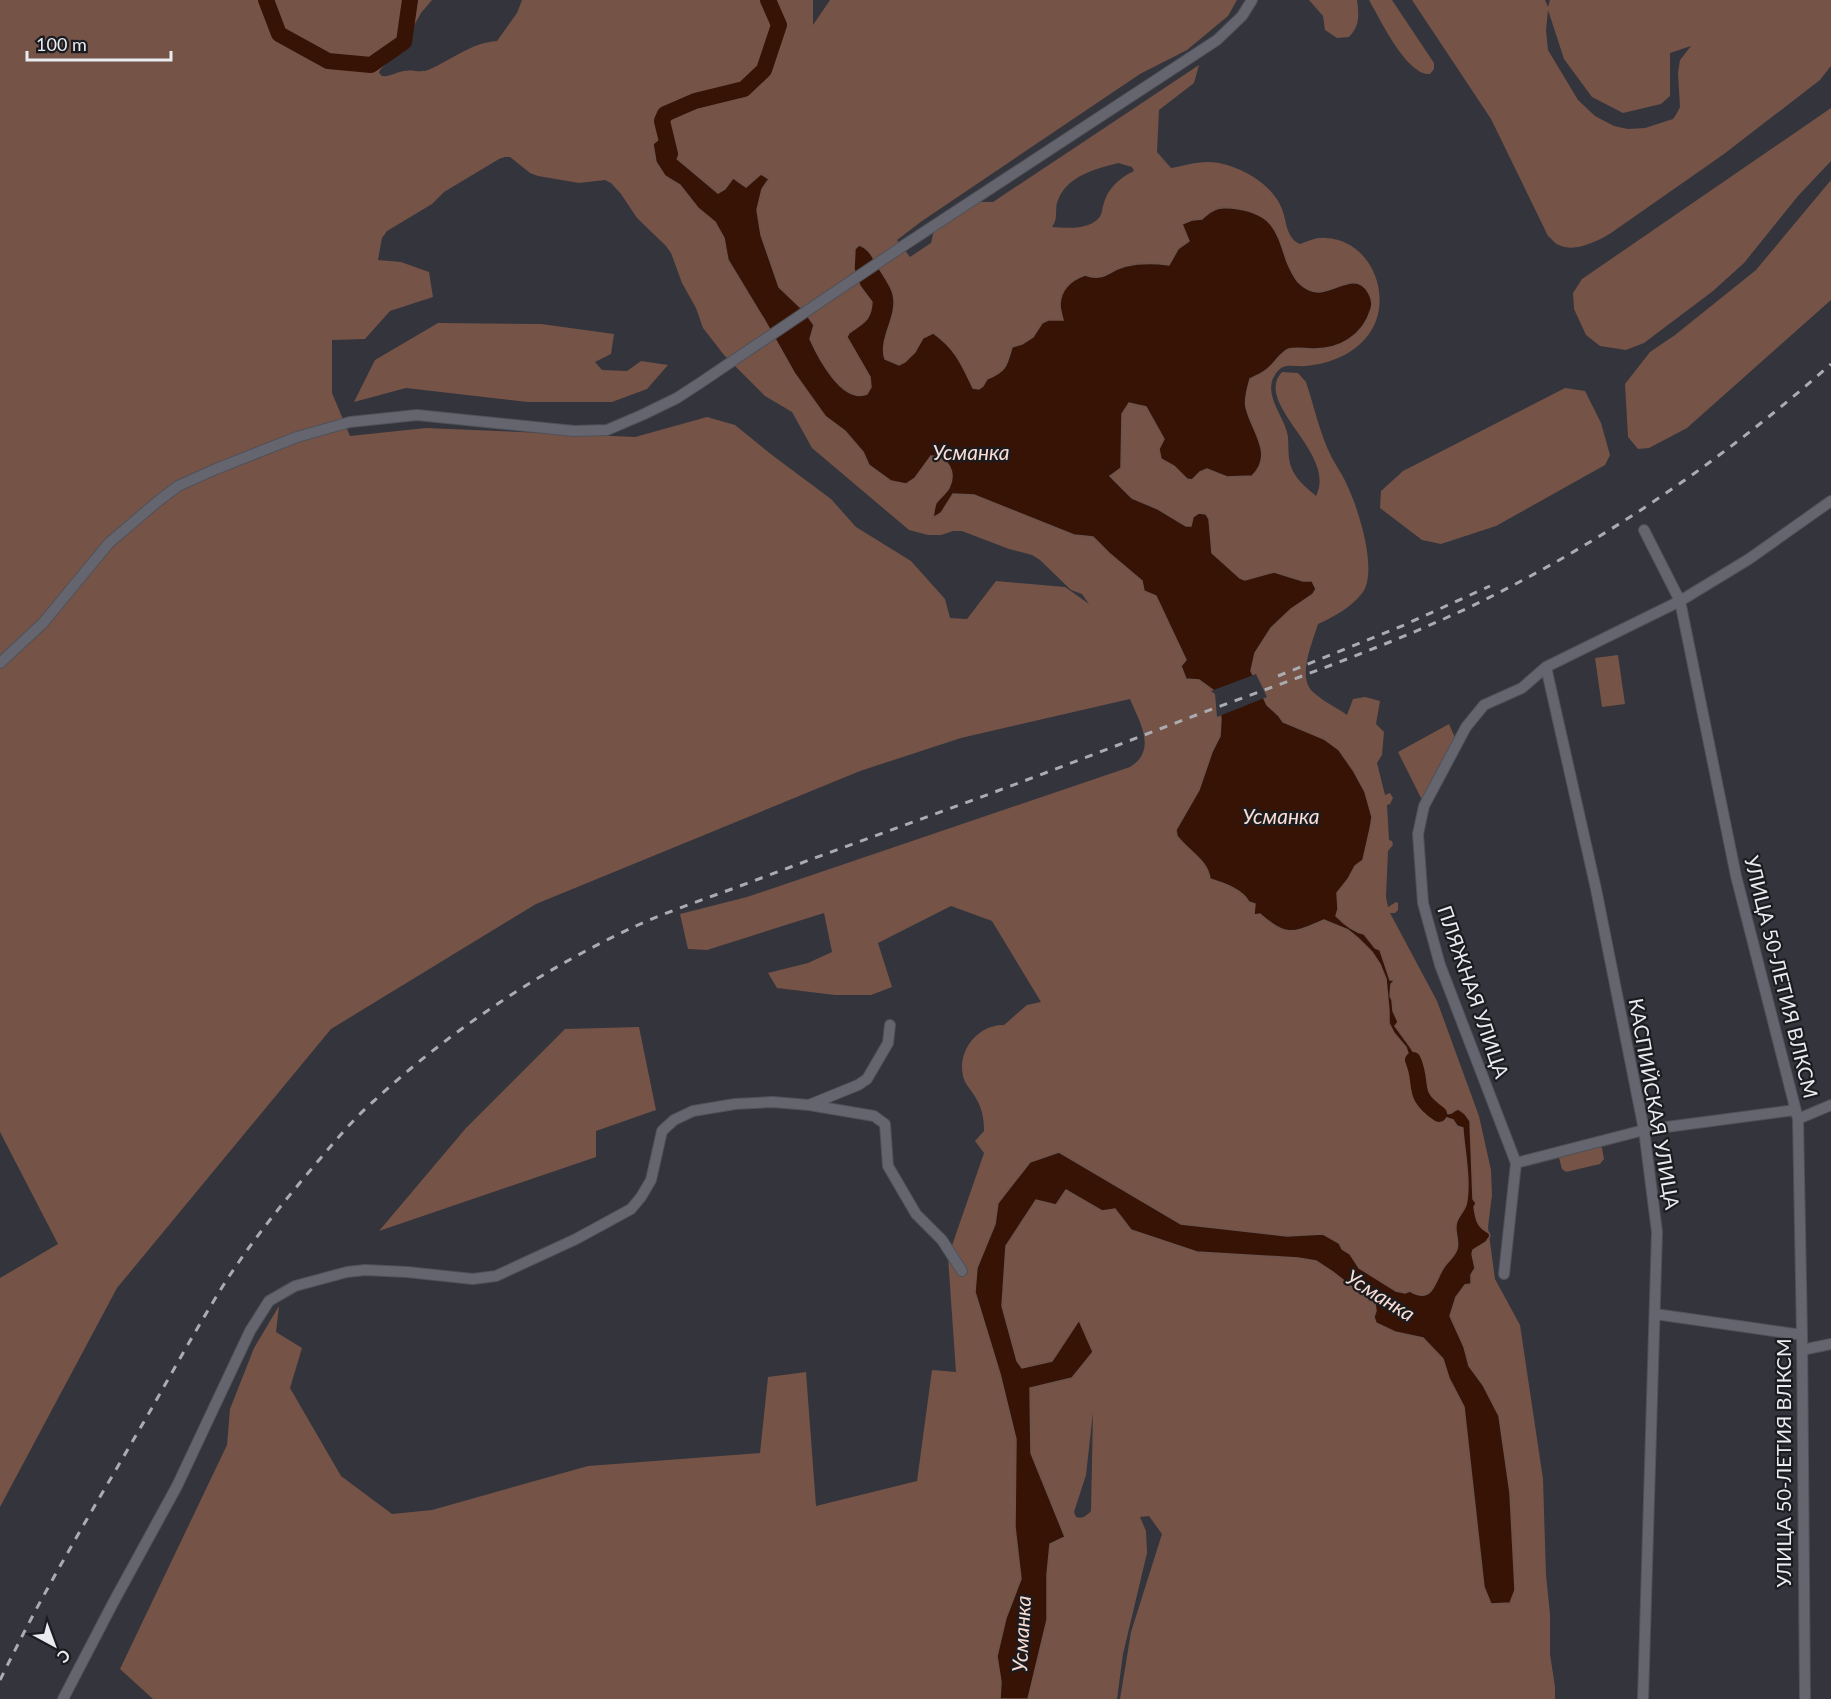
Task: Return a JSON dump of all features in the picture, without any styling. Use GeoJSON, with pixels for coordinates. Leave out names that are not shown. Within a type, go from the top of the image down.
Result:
{"type":"FeatureCollection","features":[{"type":"Feature","properties":{"kind":"street"},"geometry":{"type":"LineString","coordinates":[[0,663],[43,623],[109,543],[157,502],[178,486],[216,468],[297,436],[350,422],[417,415],[574,431],[607,430],[677,398],[906,244],[1217,40],[1242,16],[1252,0]]}},
{"type":"Feature","properties":{"kind":"street","name":"ПЛЯЖНАЯ УЛИЦА"},"geometry":{"type":"LineString","coordinates":[[1504,1274],[1516,1163],[1440,965],[1423,903],[1418,834],[1424,806],[1466,727],[1484,705],[1522,688],[1546,667],[1680,601],[1749,559],[1831,501]]}},
{"type":"Feature","properties":{"kind":"street","name":"УЛИЦА 50-ЛЕТИЯ ВЛКСМ"},"geometry":{"type":"LineString","coordinates":[[1644,530],[1680,601],[1736,876],[1796,1114],[1802,1335],[1805,1699]]}},
{"type":"Feature","properties":{"kind":"street","name":"КАСПИЙСКАЯ УЛИЦА"},"geometry":{"type":"LineString","coordinates":[[1546,667],[1596,889],[1644,1130],[1657,1232],[1643,1699]]}},
{"type":"Feature","properties":{"kind":"street"},"geometry":{"type":"LineString","coordinates":[[808,1105],[858,1085],[867,1079],[888,1042],[890,1025]]}},
{"type":"Feature","properties":{"kind":"street"},"geometry":{"type":"LineString","coordinates":[[63,1699],[177,1486],[250,1331],[269,1301],[295,1286],[347,1272],[365,1270],[473,1279],[496,1276],[576,1239],[631,1209],[651,1180],[662,1131],[674,1120],[693,1111],[735,1104],[773,1102],[808,1105],[874,1116],[885,1124],[888,1166],[916,1214],[942,1240],[962,1271]]}},
{"type":"Feature","properties":{"kind":"street"},"geometry":{"type":"LineString","coordinates":[[1516,1163],[1644,1130],[1796,1114],[1831,1105]]}},
{"type":"Feature","properties":{"kind":"street"},"geometry":{"type":"LineString","coordinates":[[1655,1314],[1802,1335]]}},
{"type":"Feature","properties":{"kind":"street"},"geometry":{"type":"LineString","coordinates":[[1802,1350],[1831,1344]]}},
{"type":"Feature","properties":{"kind":"shaded area"},"geometry":{"type":"Polygon","coordinates":[[[0,0],[432,0],[421,13],[402,47],[380,70],[379,73],[385,76],[407,71],[428,70],[470,48],[497,41],[517,13],[522,0],[813,0],[813,25],[830,0],[1237,0],[1228,16],[1187,50],[1140,74],[897,240],[910,257],[931,243],[938,225],[974,202],[993,202],[1199,65],[1194,83],[1159,110],[1157,152],[1171,168],[1198,163],[1218,163],[1251,176],[1270,191],[1277,200],[1289,234],[1295,241],[1300,244],[1323,238],[1342,241],[1355,248],[1374,272],[1380,302],[1377,317],[1365,339],[1351,351],[1334,360],[1315,365],[1283,367],[1277,371],[1272,381],[1274,403],[1287,430],[1289,460],[1292,469],[1301,482],[1316,496],[1320,480],[1316,463],[1285,414],[1278,399],[1276,385],[1282,372],[1298,373],[1306,382],[1327,447],[1356,508],[1367,554],[1367,582],[1363,592],[1343,611],[1318,624],[1310,649],[1306,677],[1312,691],[1347,715],[1353,699],[1365,697],[1380,701],[1376,724],[1384,732],[1382,755],[1377,763],[1385,795],[1390,793],[1393,798],[1387,805],[1389,840],[1393,845],[1388,851],[1386,897],[1388,907],[1398,903],[1398,910],[1390,913],[1437,1001],[1479,1116],[1491,1170],[1492,1195],[1488,1227],[1495,1279],[1520,1325],[1543,1479],[1550,1654],[1555,1699],[1120,1699],[1131,1632],[1162,1534],[1149,1516],[1140,1517],[1146,1531],[1147,1553],[1123,1654],[1117,1699],[153,1699],[120,1669],[227,1445],[230,1409],[254,1348],[279,1306],[276,1332],[302,1348],[290,1388],[341,1476],[392,1514],[432,1510],[588,1466],[760,1453],[768,1377],[806,1372],[816,1506],[917,1481],[932,1370],[956,1372],[948,1257],[984,1153],[975,1141],[984,1131],[983,1115],[978,1101],[966,1084],[962,1066],[963,1057],[978,1034],[986,1029],[1004,1025],[1027,1005],[1041,1002],[992,921],[951,906],[878,943],[892,987],[871,995],[835,995],[777,988],[768,973],[808,963],[832,952],[824,913],[707,950],[688,949],[680,914],[747,897],[1130,767],[1138,760],[1145,744],[1141,726],[1130,699],[961,738],[860,771],[536,904],[331,1029],[117,1288],[0,1507],[0,1278],[58,1244],[0,1132],[0,0]],[[510,157],[499,159],[444,192],[432,204],[387,231],[382,238],[378,260],[401,262],[429,272],[433,297],[390,311],[365,339],[332,340],[332,393],[350,436],[426,428],[635,437],[707,417],[735,425],[831,499],[856,527],[911,561],[945,599],[950,618],[967,619],[996,581],[1065,587],[1089,604],[1082,594],[1071,590],[1032,555],[962,531],[928,535],[909,530],[812,448],[792,412],[765,396],[724,355],[703,328],[671,253],[637,218],[611,183],[605,180],[579,183],[538,176],[530,173],[510,157]],[[1118,163],[1084,174],[1068,185],[1058,200],[1052,227],[1082,227],[1098,219],[1111,189],[1123,177],[1134,171],[1132,167],[1118,163]],[[1093,1412],[1086,1475],[1074,1512],[1078,1518],[1084,1517],[1091,1511],[1093,1412]]]}},
{"type":"Feature","properties":{"kind":"shaded area"},"geometry":{"type":"Polygon","coordinates":[[[1309,0],[1357,0],[1358,20],[1353,33],[1349,37],[1337,38],[1325,30],[1323,16],[1309,0]]]}},
{"type":"Feature","properties":{"kind":"shaded area"},"geometry":{"type":"Polygon","coordinates":[[[1369,0],[1392,0],[1434,63],[1434,69],[1430,74],[1421,72],[1412,66],[1403,56],[1369,0]]]}},
{"type":"Feature","properties":{"kind":"shaded area"},"geometry":{"type":"Polygon","coordinates":[[[1412,0],[1545,0],[1548,7],[1550,0],[1831,0],[1831,66],[1820,80],[1724,154],[1611,233],[1586,245],[1565,247],[1548,236],[1491,119],[1412,0]],[[1548,10],[1546,30],[1548,50],[1578,100],[1595,116],[1614,126],[1628,129],[1645,128],[1673,119],[1677,113],[1680,107],[1678,73],[1680,60],[1691,46],[1670,53],[1670,96],[1661,104],[1623,113],[1592,97],[1564,59],[1548,10]]]}},
{"type":"Feature","properties":{"kind":"shaded area"},"geometry":{"type":"Polygon","coordinates":[[[1831,108],[1831,161],[1798,196],[1744,263],[1713,291],[1644,343],[1626,350],[1600,346],[1586,335],[1574,309],[1573,293],[1582,279],[1831,108]]]}},
{"type":"Feature","properties":{"kind":"shaded area"},"geometry":{"type":"Polygon","coordinates":[[[1831,180],[1831,300],[1687,428],[1649,448],[1638,449],[1628,437],[1625,384],[1650,352],[1675,335],[1756,270],[1831,180]]]}},
{"type":"Feature","properties":{"kind":"shaded area"},"geometry":{"type":"Polygon","coordinates":[[[438,323],[541,324],[614,334],[611,354],[595,362],[602,370],[627,371],[641,361],[668,365],[647,389],[612,402],[528,402],[406,388],[354,402],[375,360],[438,323]]]}},
{"type":"Feature","properties":{"kind":"shaded area"},"geometry":{"type":"Polygon","coordinates":[[[1565,388],[1585,391],[1601,423],[1610,455],[1605,465],[1496,526],[1441,544],[1422,540],[1380,508],[1381,491],[1403,471],[1565,388]]]}},
{"type":"Feature","properties":{"kind":"shaded area"},"geometry":{"type":"Polygon","coordinates":[[[1618,655],[1625,704],[1602,707],[1595,658],[1618,655]]]}},
{"type":"Feature","properties":{"kind":"shaded area"},"geometry":{"type":"Polygon","coordinates":[[[1449,724],[1456,740],[1422,800],[1398,752],[1449,724]]]}},
{"type":"Feature","properties":{"kind":"shaded area"},"geometry":{"type":"Polygon","coordinates":[[[639,1027],[656,1110],[596,1131],[596,1157],[379,1231],[466,1128],[565,1029],[639,1027]]]}},
{"type":"Feature","properties":{"kind":"shaded area"},"geometry":{"type":"Polygon","coordinates":[[[1597,1144],[1602,1148],[1604,1159],[1600,1164],[1566,1172],[1562,1169],[1559,1158],[1562,1153],[1597,1144]]]}},
{"type":"Feature","properties":{"kind":"water"},"geometry":{"type":"Polygon","coordinates":[[[668,132],[675,157],[718,193],[725,189],[733,178],[746,187],[761,174],[769,179],[762,189],[757,210],[761,235],[779,287],[804,311],[814,325],[810,339],[832,377],[840,386],[858,395],[867,394],[871,387],[870,377],[847,337],[868,318],[872,302],[860,286],[854,269],[855,249],[859,245],[870,253],[893,294],[893,310],[884,343],[885,359],[899,365],[905,362],[915,352],[923,338],[933,333],[952,351],[973,388],[979,389],[987,379],[1002,371],[1009,359],[1012,347],[1033,337],[1042,323],[1048,320],[1063,320],[1060,306],[1062,293],[1071,282],[1085,275],[1102,276],[1131,265],[1169,265],[1178,249],[1189,241],[1182,224],[1202,219],[1219,208],[1251,212],[1267,220],[1277,234],[1293,275],[1307,289],[1315,292],[1325,291],[1345,284],[1358,283],[1368,292],[1371,298],[1371,309],[1362,327],[1349,340],[1322,349],[1289,349],[1266,370],[1250,379],[1246,407],[1262,451],[1259,468],[1252,476],[1227,477],[1207,469],[1192,480],[1187,479],[1174,466],[1161,459],[1159,449],[1164,439],[1146,407],[1129,403],[1122,414],[1121,468],[1110,476],[1132,498],[1158,509],[1186,526],[1191,526],[1193,517],[1199,513],[1206,514],[1209,519],[1212,553],[1240,578],[1245,580],[1274,572],[1303,581],[1312,581],[1316,589],[1313,594],[1291,609],[1271,628],[1255,653],[1251,671],[1267,705],[1283,722],[1324,739],[1339,750],[1365,792],[1372,817],[1363,860],[1355,866],[1337,893],[1336,916],[1352,930],[1364,934],[1375,948],[1380,950],[1390,980],[1395,980],[1391,984],[1390,996],[1398,1022],[1395,1026],[1418,1060],[1422,1061],[1425,1069],[1420,1083],[1423,1094],[1428,1101],[1443,1112],[1448,1114],[1458,1109],[1470,1121],[1476,1219],[1490,1236],[1486,1242],[1473,1250],[1475,1268],[1471,1275],[1471,1284],[1465,1285],[1456,1297],[1450,1316],[1464,1347],[1469,1366],[1483,1385],[1499,1416],[1510,1493],[1515,1590],[1510,1603],[1491,1604],[1484,1587],[1464,1407],[1449,1378],[1443,1359],[1423,1338],[1395,1332],[1376,1323],[1373,1299],[1356,1290],[1316,1261],[1197,1252],[1131,1230],[1115,1209],[1102,1211],[1066,1190],[1056,1205],[1036,1200],[1006,1246],[1002,1306],[1017,1361],[1022,1368],[1052,1361],[1079,1320],[1093,1352],[1072,1378],[1030,1388],[1031,1453],[1065,1537],[1050,1544],[1047,1620],[1028,1699],[1000,1699],[1001,1682],[997,1656],[1006,1618],[1021,1579],[1015,1527],[1016,1439],[1000,1374],[975,1292],[977,1268],[995,1224],[998,1203],[1030,1162],[1059,1152],[1181,1224],[1287,1236],[1323,1234],[1339,1243],[1359,1268],[1396,1291],[1405,1293],[1410,1291],[1424,1295],[1432,1290],[1457,1249],[1456,1224],[1466,1205],[1468,1188],[1463,1128],[1457,1126],[1453,1120],[1425,1107],[1406,1047],[1389,1023],[1386,979],[1372,952],[1348,930],[1324,920],[1290,931],[1277,927],[1260,914],[1254,915],[1255,904],[1249,902],[1242,893],[1232,887],[1210,879],[1206,866],[1177,836],[1176,830],[1199,790],[1220,736],[1221,719],[1217,693],[1199,680],[1186,679],[1181,666],[1186,660],[1156,596],[1144,591],[1142,581],[1093,537],[1074,535],[974,495],[953,494],[941,513],[933,518],[936,503],[948,490],[952,476],[949,466],[942,459],[931,456],[915,478],[906,484],[891,481],[869,465],[863,452],[845,431],[825,416],[795,374],[728,260],[724,238],[715,222],[698,208],[680,185],[665,176],[656,162],[653,144],[668,132]]]}},
{"type":"Feature","properties":{"kind":"pier"},"geometry":{"type":"Polygon","coordinates":[[[1256,674],[1267,697],[1217,717],[1215,694],[1211,691],[1256,674]]]}},
{"type":"Feature","properties":{"kind":"waterway","name":"Усманка"},"geometry":{"type":"LineString","coordinates":[[266,0],[279,34],[328,61],[371,65],[404,42],[410,0]]}},
{"type":"Feature","properties":{"kind":"waterway","name":"Усманка"},"geometry":{"type":"LineString","coordinates":[[670,154],[662,121],[665,114],[695,101],[744,89],[764,70],[779,25],[768,0]]}},
{"type":"Feature","properties":{"kind":"waterway","name":"Усманка"},"geometry":{"type":"LineString","coordinates":[[1413,1060],[1421,1095],[1424,1101],[1439,1114]]}},
{"type":"Feature","properties":{"kind":"railway"},"geometry":{"type":"LineString","coordinates":[[0,1680],[73,1543],[206,1314],[248,1249],[294,1189],[360,1114],[404,1074],[466,1025],[568,960],[652,919],[1337,663],[1472,606],[1568,555],[1660,497],[1748,433],[1831,364]]}},
{"type":"Feature","properties":{"kind":"railway"},"geometry":{"type":"LineString","coordinates":[[1278,676],[1402,626],[1490,586]]}}]}
